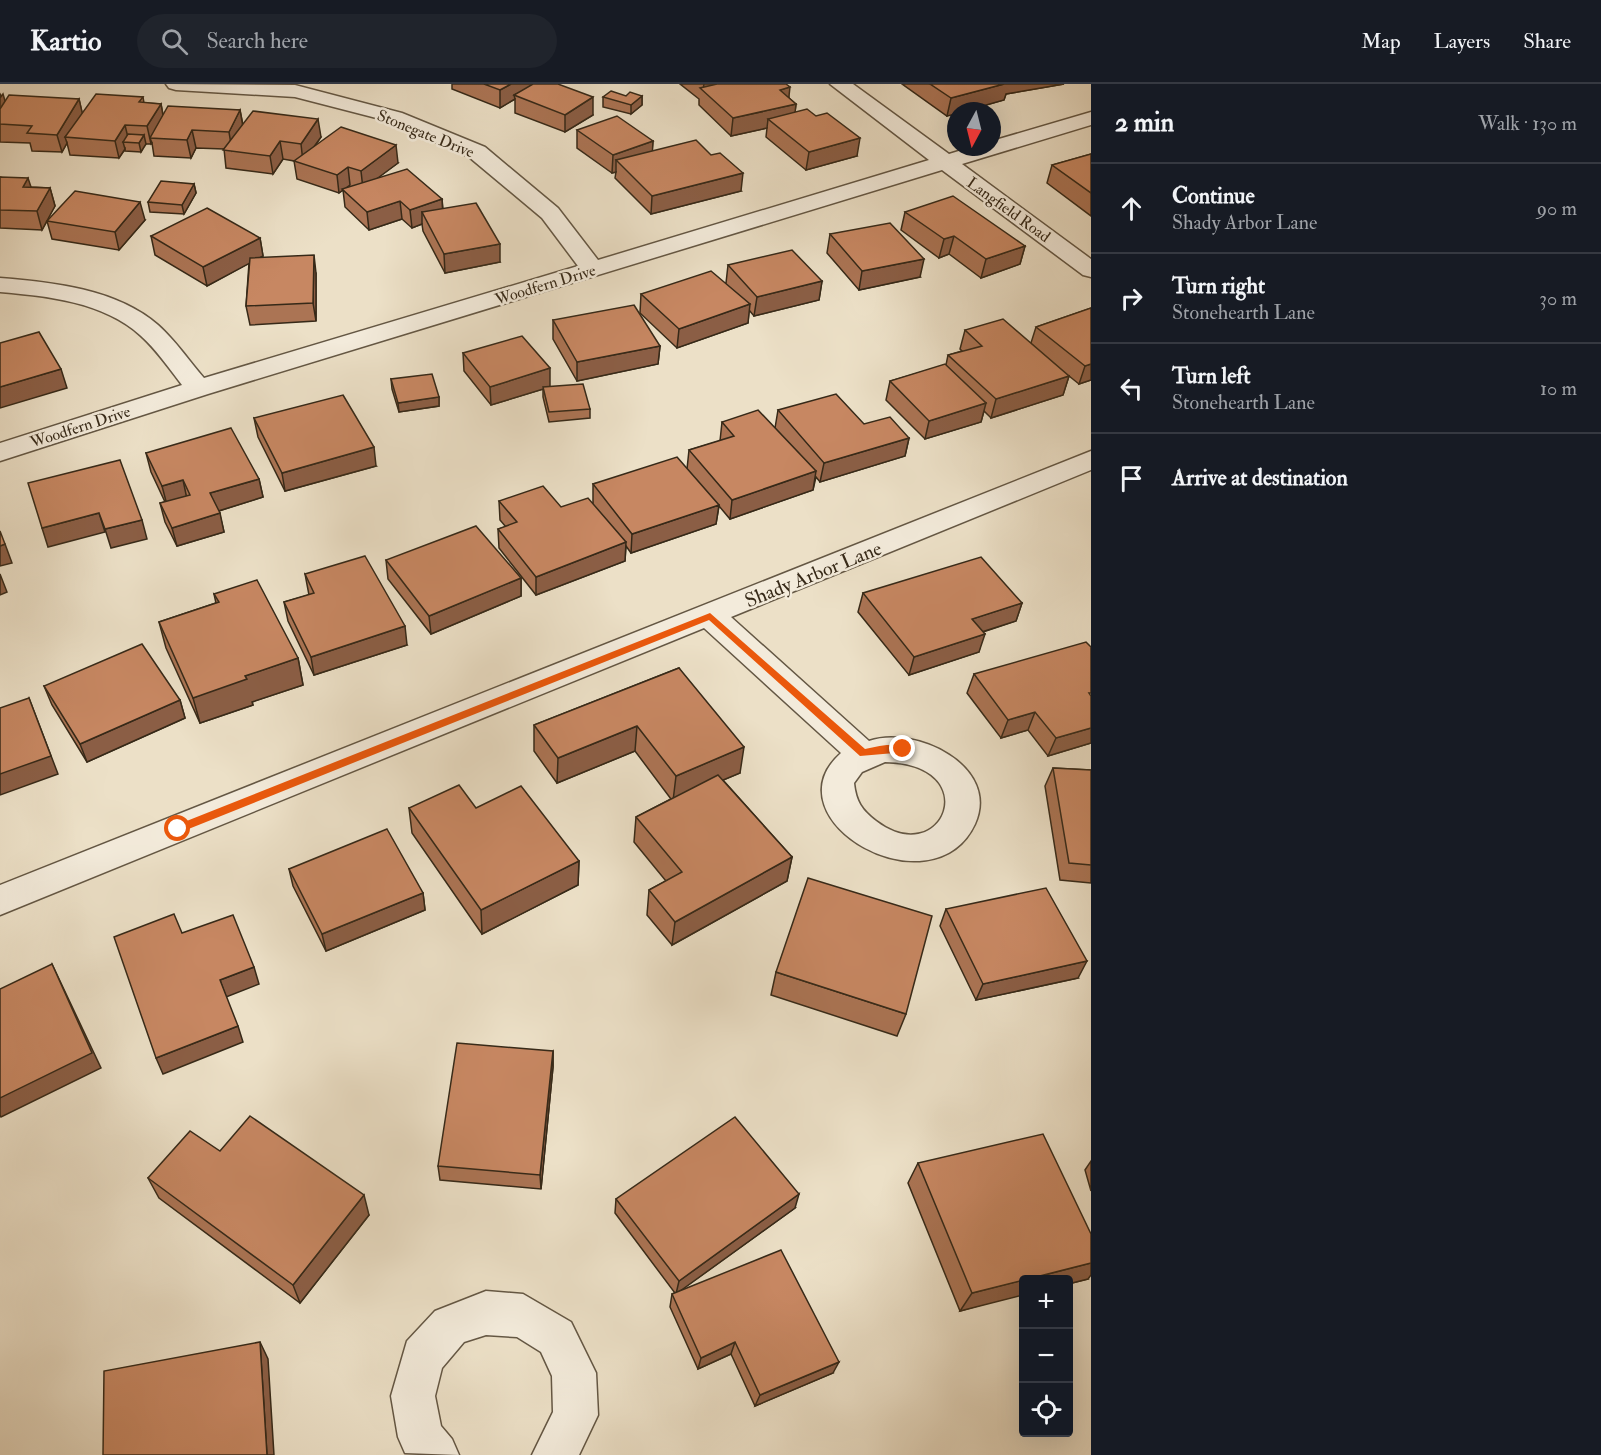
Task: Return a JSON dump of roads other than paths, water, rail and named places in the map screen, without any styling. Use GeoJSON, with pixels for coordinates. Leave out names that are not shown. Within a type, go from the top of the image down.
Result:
{"type":"FeatureCollection","features":[{"type":"Feature","properties":{"kind":"street","name":"Stonegate Drive"},"geometry":{"type":"LineString","coordinates":[[176,84],[295,91],[396,117],[477,152],[550,213],[593,269]]}},
{"type":"Feature","properties":{"kind":"street","name":"Langfield Road"},"geometry":{"type":"LineString","coordinates":[[840,84],[1091,270]]}},
{"type":"Feature","properties":{"kind":"street","name":"Woodfern Drive"},"geometry":{"type":"LineString","coordinates":[[0,452],[198,388],[1091,118]]}},
{"type":"Feature","properties":{"kind":"street"},"geometry":{"type":"LineString","coordinates":[[0,285],[70,295],[117,310],[147,328],[198,388]]}},
{"type":"Feature","properties":{"kind":"street","name":"Shady Arbor Lane"},"geometry":{"type":"LineString","coordinates":[[0,900],[710,616],[1091,460]]}},
{"type":"Feature","properties":{"kind":"street"},"geometry":{"type":"LineString","coordinates":[[710,616],[863,754]]}},
{"type":"Feature","properties":{"kind":"street"},"geometry":{"type":"LineString","coordinates":[[436,1455],[421,1437],[413,1396],[423,1357],[450,1326],[486,1313],[523,1316],[556,1337],[574,1373],[576,1415],[555,1455]]}}]}
